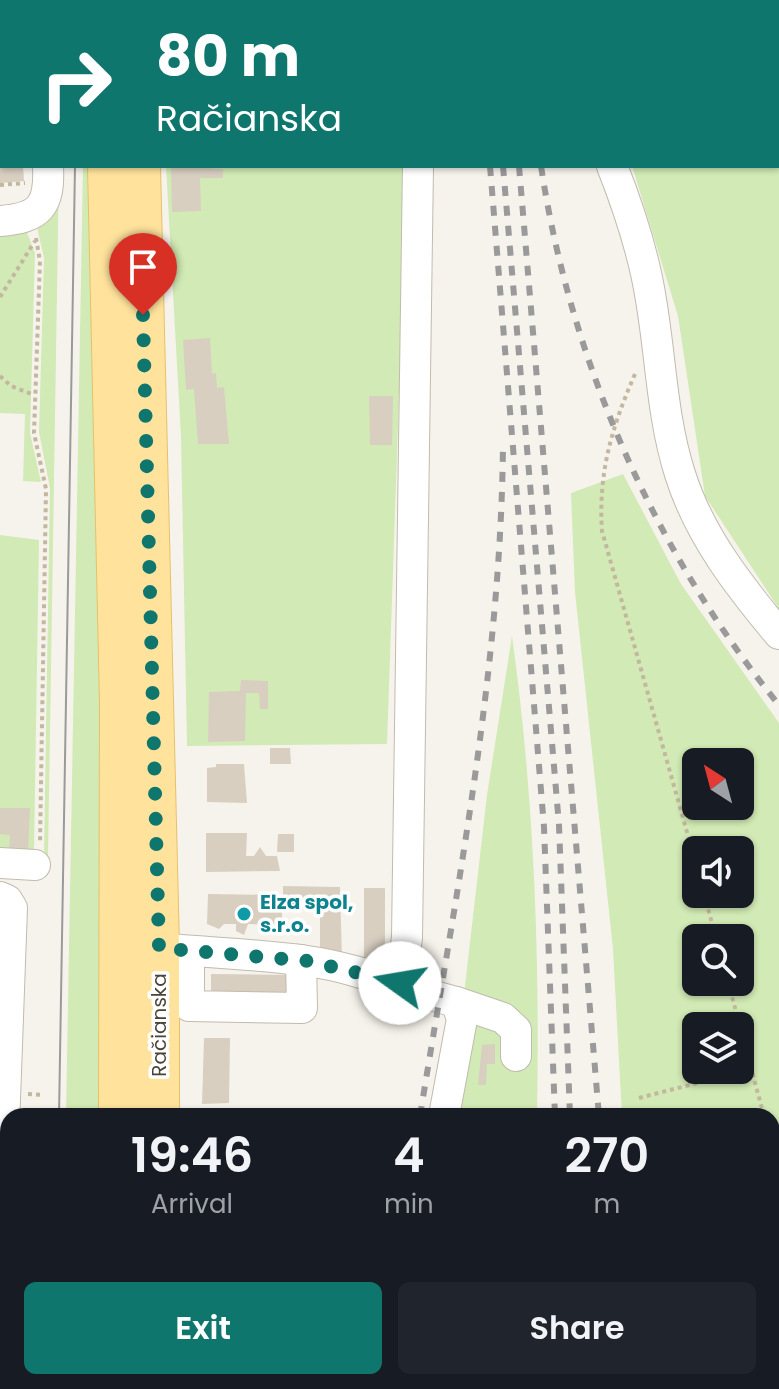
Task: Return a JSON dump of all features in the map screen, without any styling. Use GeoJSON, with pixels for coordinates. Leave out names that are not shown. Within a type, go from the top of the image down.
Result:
{"type":"FeatureCollection","features":[{"type":"Feature","properties":{"kind":"main road","name":"Račianska"},"geometry":{"type":"LineString","coordinates":[[108,168],[120,703],[119,1108]]}},
{"type":"Feature","properties":{"kind":"main road","name":"Račianska"},"geometry":{"type":"LineString","coordinates":[[140,168],[174,949],[160,1108]]}},
{"type":"Feature","properties":{"kind":"street"},"geometry":{"type":"LineString","coordinates":[[400,983],[407,938],[418,168]]}},
{"type":"Feature","properties":{"kind":"street"},"geometry":{"type":"LineString","coordinates":[[613,168],[640,246],[655,327],[670,441],[680,477],[698,519],[723,562],[779,634]]}},
{"type":"Feature","properties":{"kind":"street"},"geometry":{"type":"LineString","coordinates":[[21,226],[46,199],[37,174]]}},
{"type":"Feature","properties":{"kind":"street"},"geometry":{"type":"LineString","coordinates":[[0,897],[12,908],[5,1108]]}},
{"type":"Feature","properties":{"kind":"street"},"geometry":{"type":"LineString","coordinates":[[301,960],[302,1008],[189,1006],[174,949],[301,960],[400,983],[416,992],[494,1014],[510,1024],[516,1030],[516,1056]]}},
{"type":"Feature","properties":{"kind":"street"},"geometry":{"type":"LineString","coordinates":[[445,1108],[462,1019],[456,1002]]}},
{"type":"Feature","properties":{"kind":"path"},"geometry":{"type":"LineString","coordinates":[[0,185],[37,174]]}},
{"type":"Feature","properties":{"kind":"path"},"geometry":{"type":"LineString","coordinates":[[0,297],[21,226]]}},
{"type":"Feature","properties":{"kind":"path"},"geometry":{"type":"LineString","coordinates":[[20,864],[40,857],[46,489],[34,433],[40,261],[21,226]]}},
{"type":"Feature","properties":{"kind":"path"},"geometry":{"type":"LineString","coordinates":[[655,327],[608,438],[600,500],[608,557],[688,836]]}},
{"type":"Feature","properties":{"kind":"path"},"geometry":{"type":"LineString","coordinates":[[0,376],[11,386],[34,395]]}},
{"type":"Feature","properties":{"kind":"path"},"geometry":{"type":"LineString","coordinates":[[754,1077],[762,1108]]}},
{"type":"Feature","properties":{"kind":"path"},"geometry":{"type":"LineString","coordinates":[[639,1098],[694,1084]]}},
{"type":"Feature","properties":{"kind":"green space"},"geometry":{"type":"Polygon","coordinates":[[[59,168],[48,857],[44,857],[50,488],[39,432],[44,258],[36,223],[59,168]]]}},
{"type":"Feature","properties":{"kind":"green space"},"geometry":{"type":"Polygon","coordinates":[[[83,168],[96,168],[106,561],[99,1108],[66,1108],[83,168]]]}},
{"type":"Feature","properties":{"kind":"green space"},"geometry":{"type":"Polygon","coordinates":[[[166,168],[407,168],[387,744],[187,746],[181,437],[166,168]]]}},
{"type":"Feature","properties":{"kind":"green space"},"geometry":{"type":"Polygon","coordinates":[[[633,168],[779,168],[779,609],[705,496],[678,316],[633,168]]]}},
{"type":"Feature","properties":{"kind":"green space"},"geometry":{"type":"Polygon","coordinates":[[[0,226],[26,230],[35,253],[30,433],[41,482],[23,481],[25,414],[0,413],[0,226]]]}},
{"type":"Feature","properties":{"kind":"green space"},"geometry":{"type":"Polygon","coordinates":[[[623,474],[681,584],[779,723],[779,1108],[622,1108],[613,949],[575,592],[571,493],[623,474]]]}},
{"type":"Feature","properties":{"kind":"green space"},"geometry":{"type":"Polygon","coordinates":[[[0,535],[39,540],[34,853],[0,852],[0,535]]]}},
{"type":"Feature","properties":{"kind":"green space"},"geometry":{"type":"Polygon","coordinates":[[[512,636],[526,755],[534,875],[537,1108],[451,1108],[487,795],[512,636]]]}},
{"type":"Feature","properties":{"kind":"building"},"geometry":{"type":"Polygon","coordinates":[[[0,168],[23,168],[24,181],[0,183],[0,168]]]}},
{"type":"Feature","properties":{"kind":"building"},"geometry":{"type":"Polygon","coordinates":[[[171,168],[223,169],[223,178],[200,178],[201,211],[172,212],[171,168]]]}},
{"type":"Feature","properties":{"kind":"building"},"geometry":{"type":"Polygon","coordinates":[[[210,338],[212,374],[216,373],[217,388],[224,387],[229,444],[198,444],[194,389],[186,390],[183,340],[210,338]]]}},
{"type":"Feature","properties":{"kind":"building"},"geometry":{"type":"Polygon","coordinates":[[[369,396],[393,396],[392,445],[370,445],[369,396]]]}},
{"type":"Feature","properties":{"kind":"building"},"geometry":{"type":"Polygon","coordinates":[[[241,680],[268,681],[268,709],[260,709],[259,693],[246,693],[245,741],[208,742],[209,692],[240,691],[241,680]]]}},
{"type":"Feature","properties":{"kind":"building"},"geometry":{"type":"Polygon","coordinates":[[[270,748],[290,748],[291,764],[270,764],[270,748]]]}},
{"type":"Feature","properties":{"kind":"building"},"geometry":{"type":"Polygon","coordinates":[[[216,764],[244,764],[247,803],[207,802],[207,768],[216,767],[216,764]]]}},
{"type":"Feature","properties":{"kind":"building"},"geometry":{"type":"Polygon","coordinates":[[[0,808],[30,808],[28,851],[9,851],[10,835],[0,834],[0,808]]]}},
{"type":"Feature","properties":{"kind":"building"},"geometry":{"type":"Polygon","coordinates":[[[206,833],[247,833],[246,856],[254,856],[260,847],[266,856],[277,856],[280,871],[206,872],[206,833]]]}},
{"type":"Feature","properties":{"kind":"building"},"geometry":{"type":"Polygon","coordinates":[[[278,834],[294,834],[294,852],[277,852],[278,834]]]}},
{"type":"Feature","properties":{"kind":"building"},"geometry":{"type":"Polygon","coordinates":[[[283,886],[340,887],[342,960],[320,950],[320,910],[282,910],[282,925],[248,924],[244,935],[236,931],[236,924],[224,924],[219,929],[207,924],[208,894],[283,895],[283,886]]]}},
{"type":"Feature","properties":{"kind":"building"},"geometry":{"type":"Polygon","coordinates":[[[364,888],[385,888],[385,964],[364,964],[364,888]]]}},
{"type":"Feature","properties":{"kind":"building"},"geometry":{"type":"Polygon","coordinates":[[[211,974],[288,975],[288,997],[211,996],[211,974]]]}},
{"type":"Feature","properties":{"kind":"building"},"geometry":{"type":"Polygon","coordinates":[[[204,1038],[230,1038],[229,1103],[202,1104],[204,1038]]]}},
{"type":"Feature","properties":{"kind":"building"},"geometry":{"type":"Polygon","coordinates":[[[495,1044],[495,1064],[487,1064],[486,1085],[478,1085],[482,1045],[495,1044]]]}},
{"type":"Feature","properties":{"kind":"tram line"},"geometry":{"type":"LineString","coordinates":[[59,1108],[75,168]]}},
{"type":"Feature","properties":{"kind":"railway"},"geometry":{"type":"LineString","coordinates":[[490,168],[544,827],[555,1108]]}},
{"type":"Feature","properties":{"kind":"railway"},"geometry":{"type":"LineString","coordinates":[[503,168],[559,825],[570,1108]]}},
{"type":"Feature","properties":{"kind":"railway"},"geometry":{"type":"LineString","coordinates":[[519,168],[598,1108]]}},
{"type":"Feature","properties":{"kind":"railway"},"geometry":{"type":"LineString","coordinates":[[541,168],[554,239],[573,311],[596,382],[624,451],[657,519],[694,584],[734,646],[779,705]]}},
{"type":"Feature","properties":{"kind":"railway"},"geometry":{"type":"LineString","coordinates":[[421,1108],[462,865],[485,697],[494,613],[503,443]]}},
{"type":"Feature","properties":{"kind":"place","name":"Elza spol, s.r.o."},"geometry":{"type":"Point","coordinates":[244,914]}},
{"type":"Feature","properties":{"kind":"route"},"geometry":{"type":"LineString","coordinates":[[143,315],[159,948],[308,961],[400,983]]}}]}
